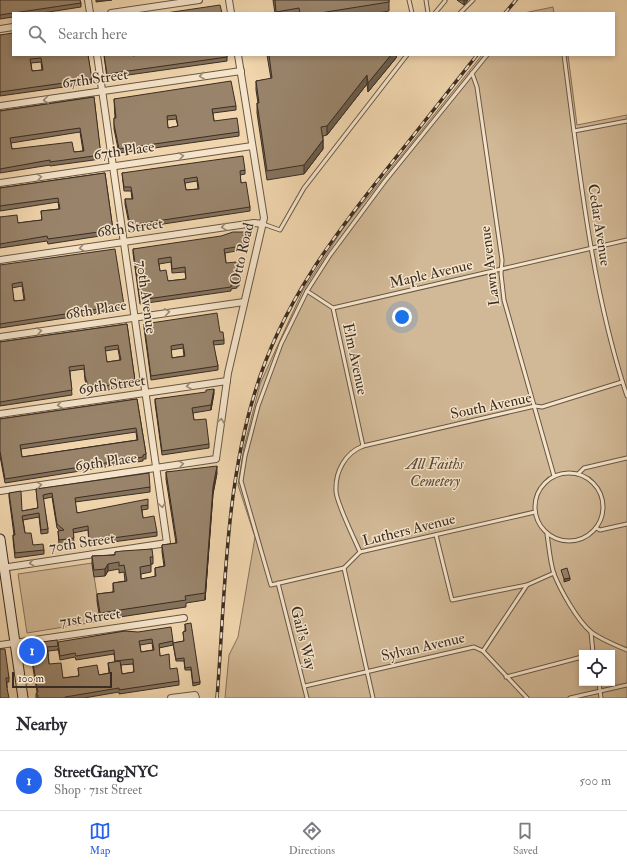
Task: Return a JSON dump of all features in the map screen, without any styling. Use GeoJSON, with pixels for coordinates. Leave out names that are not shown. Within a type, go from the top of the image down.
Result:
{"type":"FeatureCollection","features":[{"type":"Feature","properties":{"kind":"main road"},"geometry":{"type":"LineString","coordinates":[[0,539],[2,568],[23,698]]}},
{"type":"Feature","properties":{"kind":"street"},"geometry":{"type":"LineString","coordinates":[[88,0],[90,12]]}},
{"type":"Feature","properties":{"kind":"street"},"geometry":{"type":"LineString","coordinates":[[118,12],[199,0]]}},
{"type":"Feature","properties":{"kind":"street"},"geometry":{"type":"LineString","coordinates":[[229,0],[232,12]]}},
{"type":"Feature","properties":{"kind":"street"},"geometry":{"type":"LineString","coordinates":[[0,29],[12,27]]}},
{"type":"Feature","properties":{"kind":"street","name":"70th Avenue"},"geometry":{"type":"LineString","coordinates":[[97,56],[167,543]]}},
{"type":"Feature","properties":{"kind":"street","name":"Otto Road"},"geometry":{"type":"LineString","coordinates":[[216,459],[227,381],[265,213],[252,146],[238,56]]}},
{"type":"Feature","properties":{"kind":"street","name":"67th Street"},"geometry":{"type":"LineString","coordinates":[[0,106],[241,71]]}},
{"type":"Feature","properties":{"kind":"street","name":"67th Place"},"geometry":{"type":"LineString","coordinates":[[0,183],[252,146]]}},
{"type":"Feature","properties":{"kind":"street","name":"68th Street"},"geometry":{"type":"LineString","coordinates":[[0,260],[254,223],[263,224]]}},
{"type":"Feature","properties":{"kind":"street","name":"68th Place"},"geometry":{"type":"LineString","coordinates":[[0,337],[244,302]]}},
{"type":"Feature","properties":{"kind":"street","name":"69th Street"},"geometry":{"type":"LineString","coordinates":[[0,414],[227,381]]}},
{"type":"Feature","properties":{"kind":"street","name":"69th Place"},"geometry":{"type":"LineString","coordinates":[[0,491],[216,459]]}},
{"type":"Feature","properties":{"kind":"street","name":"70th Street"},"geometry":{"type":"LineString","coordinates":[[2,568],[167,543]]}},
{"type":"Feature","properties":{"kind":"street","name":"71st Street"},"geometry":{"type":"LineString","coordinates":[[0,645],[184,618]]}},
{"type":"Feature","properties":{"kind":"street"},"geometry":{"type":"LineString","coordinates":[[171,698],[195,696]]}},
{"type":"Feature","properties":{"kind":"lane"},"geometry":{"type":"LineString","coordinates":[[409,0],[412,12]]}},
{"type":"Feature","properties":{"kind":"lane"},"geometry":{"type":"LineString","coordinates":[[426,0],[428,12]]}},
{"type":"Feature","properties":{"kind":"lane"},"geometry":{"type":"LineString","coordinates":[[436,12],[445,0]]}},
{"type":"Feature","properties":{"kind":"lane"},"geometry":{"type":"LineString","coordinates":[[461,12],[473,0]]}},
{"type":"Feature","properties":{"kind":"lane"},"geometry":{"type":"LineString","coordinates":[[263,224],[280,230],[304,188],[406,56]]}},
{"type":"Feature","properties":{"kind":"lane"},"geometry":{"type":"LineString","coordinates":[[373,698],[344,568],[271,584],[241,481],[250,435],[269,374],[281,344],[307,291],[330,255],[385,180],[486,56]]}},
{"type":"Feature","properties":{"kind":"lane","name":"Cedar Avenue"},"geometry":{"type":"LineString","coordinates":[[564,56],[592,248],[604,315],[627,396]]}},
{"type":"Feature","properties":{"kind":"lane","name":"Lawn Avenue"},"geometry":{"type":"LineString","coordinates":[[472,73],[478,95],[502,260],[501,269],[504,300],[554,476]]}},
{"type":"Feature","properties":{"kind":"lane"},"geometry":{"type":"LineString","coordinates":[[574,131],[627,121]]}},
{"type":"Feature","properties":{"kind":"lane","name":"Maple Avenue"},"geometry":{"type":"LineString","coordinates":[[333,308],[627,240]]}},
{"type":"Feature","properties":{"kind":"lane","name":"Elm Avenue"},"geometry":{"type":"LineString","coordinates":[[307,291],[333,308],[363,446]]}},
{"type":"Feature","properties":{"kind":"lane","name":"South Avenue"},"geometry":{"type":"LineString","coordinates":[[363,446],[535,406],[542,407],[622,382]]}},
{"type":"Feature","properties":{"kind":"lane"},"geometry":{"type":"LineString","coordinates":[[360,552],[336,492],[341,466],[353,450],[363,446]]}},
{"type":"Feature","properties":{"kind":"lane"},"geometry":{"type":"LineString","coordinates":[[578,474],[584,468],[627,458]]}},
{"type":"Feature","properties":{"kind":"lane"},"geometry":{"type":"LineString","coordinates":[[568,472],[578,474],[588,478],[602,495],[602,517],[596,528],[584,537],[571,542],[559,540],[547,534],[541,528],[535,512],[535,501],[539,491],[554,476],[568,472]]}},
{"type":"Feature","properties":{"kind":"lane","name":"Luthers Avenue"},"geometry":{"type":"LineString","coordinates":[[344,568],[360,552],[535,512]]}},
{"type":"Feature","properties":{"kind":"lane"},"geometry":{"type":"LineString","coordinates":[[596,528],[600,530],[627,524]]}},
{"type":"Feature","properties":{"kind":"lane"},"geometry":{"type":"LineString","coordinates":[[436,534],[452,600],[527,585],[554,573]]}},
{"type":"Feature","properties":{"kind":"lane"},"geometry":{"type":"LineString","coordinates":[[547,534],[554,573],[565,596],[582,622],[591,632],[613,645],[627,650]]}},
{"type":"Feature","properties":{"kind":"lane","name":"Gail's Way"},"geometry":{"type":"LineString","coordinates":[[278,583],[307,698]]}},
{"type":"Feature","properties":{"kind":"lane"},"geometry":{"type":"LineString","coordinates":[[483,652],[527,585]]}},
{"type":"Feature","properties":{"kind":"lane"},"geometry":{"type":"LineString","coordinates":[[591,632],[593,650]]}},
{"type":"Feature","properties":{"kind":"lane","name":"Sylvan Avenue"},"geometry":{"type":"LineString","coordinates":[[305,686],[474,647],[483,652],[527,698]]}},
{"type":"Feature","properties":{"kind":"lane"},"geometry":{"type":"LineString","coordinates":[[506,677],[579,658]]}},
{"type":"Feature","properties":{"kind":"lane"},"geometry":{"type":"LineString","coordinates":[[570,698],[627,685]]}},
{"type":"Feature","properties":{"kind":"lane"},"geometry":{"type":"LineString","coordinates":[[599,686],[601,698]]}},
{"type":"Feature","properties":{"kind":"green space"},"geometry":{"type":"Polygon","coordinates":[[[553,7],[554,12],[529,12],[553,7]]]}},
{"type":"Feature","properties":{"kind":"green space","name":"All Faiths Cemetery"},"geometry":{"type":"Polygon","coordinates":[[[481,56],[568,56],[577,125],[627,115],[627,698],[225,698],[229,655],[238,637],[255,537],[238,485],[244,447],[260,384],[303,290],[344,227],[481,56]]]}},
{"type":"Feature","properties":{"kind":"green space"},"geometry":{"type":"Polygon","coordinates":[[[92,563],[101,621],[27,633],[18,574],[92,563]]]}},
{"type":"Feature","properties":{"kind":"building"},"geometry":{"type":"Polygon","coordinates":[[[0,0],[80,0],[81,3],[12,12],[0,15],[0,0]]]}},
{"type":"Feature","properties":{"kind":"building"},"geometry":{"type":"Polygon","coordinates":[[[275,0],[389,0],[389,2],[326,12],[300,12],[299,8],[276,12],[275,0]]]}},
{"type":"Feature","properties":{"kind":"building"},"geometry":{"type":"Polygon","coordinates":[[[220,5],[222,12],[173,12],[220,5]]]}},
{"type":"Feature","properties":{"kind":"building"},"geometry":{"type":"Polygon","coordinates":[[[12,33],[12,56],[88,56],[92,79],[0,92],[0,35],[12,33]],[[41,58],[30,59],[32,71],[43,70],[41,58]]]}},
{"type":"Feature","properties":{"kind":"building"},"geometry":{"type":"Polygon","coordinates":[[[104,56],[227,56],[227,57],[107,74],[104,56]]]}},
{"type":"Feature","properties":{"kind":"building"},"geometry":{"type":"Polygon","coordinates":[[[269,56],[390,56],[368,83],[367,75],[327,126],[321,127],[323,140],[304,165],[267,171],[257,103],[259,103],[256,81],[272,78],[269,56]]]}},
{"type":"Feature","properties":{"kind":"building"},"geometry":{"type":"Polygon","coordinates":[[[231,81],[236,106],[212,109],[214,121],[237,118],[239,132],[119,149],[114,124],[114,118],[116,118],[114,99],[231,81]],[[176,115],[167,116],[168,128],[178,126],[176,115]]]}},
{"type":"Feature","properties":{"kind":"building"},"geometry":{"type":"Polygon","coordinates":[[[94,97],[101,155],[50,162],[50,160],[0,169],[0,111],[94,97]],[[80,128],[10,138],[12,149],[72,142],[74,152],[84,151],[80,128]]]}},
{"type":"Feature","properties":{"kind":"building"},"geometry":{"type":"Polygon","coordinates":[[[243,156],[245,170],[240,171],[241,183],[246,182],[250,207],[130,225],[125,199],[133,199],[131,187],[124,187],[122,173],[243,156]],[[197,177],[184,179],[186,190],[199,189],[197,177]]]}},
{"type":"Feature","properties":{"kind":"building"},"geometry":{"type":"Polygon","coordinates":[[[105,173],[113,230],[48,239],[47,236],[0,244],[0,217],[17,215],[18,223],[42,220],[41,211],[60,209],[58,198],[0,206],[0,188],[105,173]]]}},
{"type":"Feature","properties":{"kind":"building"},"geometry":{"type":"Polygon","coordinates":[[[233,232],[245,232],[247,245],[224,249],[226,263],[236,262],[239,281],[236,282],[237,284],[231,285],[231,287],[140,300],[133,249],[221,236],[233,232]],[[171,257],[158,259],[160,271],[166,270],[168,281],[186,279],[185,267],[172,269],[171,257]]]}},
{"type":"Feature","properties":{"kind":"building"},"geometry":{"type":"Polygon","coordinates":[[[115,249],[124,305],[0,324],[0,265],[115,249]],[[22,282],[12,284],[14,301],[25,300],[22,282]]]}},
{"type":"Feature","properties":{"kind":"building"},"geometry":{"type":"Polygon","coordinates":[[[217,313],[220,332],[223,332],[224,340],[213,341],[218,366],[151,376],[144,324],[217,313]],[[183,344],[171,346],[172,358],[185,356],[183,344]]]}},
{"type":"Feature","properties":{"kind":"building"},"geometry":{"type":"Polygon","coordinates":[[[127,324],[135,381],[100,387],[100,384],[88,386],[84,365],[69,367],[72,390],[0,402],[0,342],[127,324]],[[118,345],[105,347],[107,362],[121,360],[118,345]]]}},
{"type":"Feature","properties":{"kind":"building"},"geometry":{"type":"Polygon","coordinates":[[[214,389],[211,405],[192,408],[194,420],[206,419],[209,444],[162,451],[155,399],[206,392],[206,390],[214,389]]]}},
{"type":"Feature","properties":{"kind":"building"},"geometry":{"type":"Polygon","coordinates":[[[137,399],[146,454],[143,455],[143,457],[5,479],[0,451],[0,419],[137,399]],[[136,428],[20,445],[22,457],[138,440],[136,428]]]}},
{"type":"Feature","properties":{"kind":"building"},"geometry":{"type":"Polygon","coordinates":[[[217,466],[213,487],[205,593],[185,596],[186,600],[100,613],[97,594],[114,592],[113,583],[127,581],[124,565],[119,566],[119,562],[108,564],[105,569],[94,570],[92,556],[115,555],[115,552],[152,549],[153,557],[150,557],[151,565],[140,567],[141,579],[156,576],[155,568],[165,566],[162,545],[177,543],[166,472],[217,466]]]}},
{"type":"Feature","properties":{"kind":"building"},"geometry":{"type":"Polygon","coordinates":[[[149,473],[150,487],[75,498],[77,513],[148,499],[148,505],[141,506],[143,518],[154,516],[157,532],[89,540],[88,526],[73,529],[74,538],[59,540],[58,531],[64,530],[57,524],[52,493],[43,495],[48,529],[41,530],[39,513],[22,516],[25,533],[31,533],[33,545],[43,544],[44,550],[15,553],[13,535],[15,535],[9,493],[21,491],[22,511],[38,508],[36,489],[149,473]]]}},
{"type":"Feature","properties":{"kind":"building"},"geometry":{"type":"Polygon","coordinates":[[[567,568],[570,578],[564,579],[561,570],[567,568]]]}},
{"type":"Feature","properties":{"kind":"building"},"geometry":{"type":"Polygon","coordinates":[[[191,623],[200,682],[193,683],[191,667],[185,668],[184,658],[176,659],[173,643],[184,641],[183,632],[186,631],[185,624],[191,623]]]}},
{"type":"Feature","properties":{"kind":"building"},"geometry":{"type":"Polygon","coordinates":[[[171,627],[173,641],[159,644],[160,656],[169,654],[170,669],[177,668],[179,681],[119,690],[119,688],[65,698],[38,698],[38,695],[36,694],[38,692],[32,658],[29,658],[27,644],[57,640],[58,646],[47,647],[49,664],[61,663],[63,678],[79,676],[78,668],[97,665],[99,675],[110,673],[108,663],[120,661],[122,674],[134,672],[133,659],[115,661],[114,650],[76,656],[75,653],[60,656],[58,642],[125,631],[138,632],[171,627]],[[152,639],[139,641],[141,652],[154,650],[152,639]]]}},
{"type":"Feature","properties":{"kind":"building"},"geometry":{"type":"Polygon","coordinates":[[[0,649],[5,649],[9,678],[6,678],[9,698],[0,698],[0,649]]]}},
{"type":"Feature","properties":{"kind":"railway"},"geometry":{"type":"LineString","coordinates":[[506,12],[516,0]]}},
{"type":"Feature","properties":{"kind":"railway"},"geometry":{"type":"LineString","coordinates":[[217,698],[232,505],[245,429],[255,392],[266,360],[294,300],[311,272],[369,191],[476,56]]}},
{"type":"Feature","properties":{"kind":"place","name":"StreetGangNYC"},"geometry":{"type":"Point","coordinates":[32,651]}}]}
